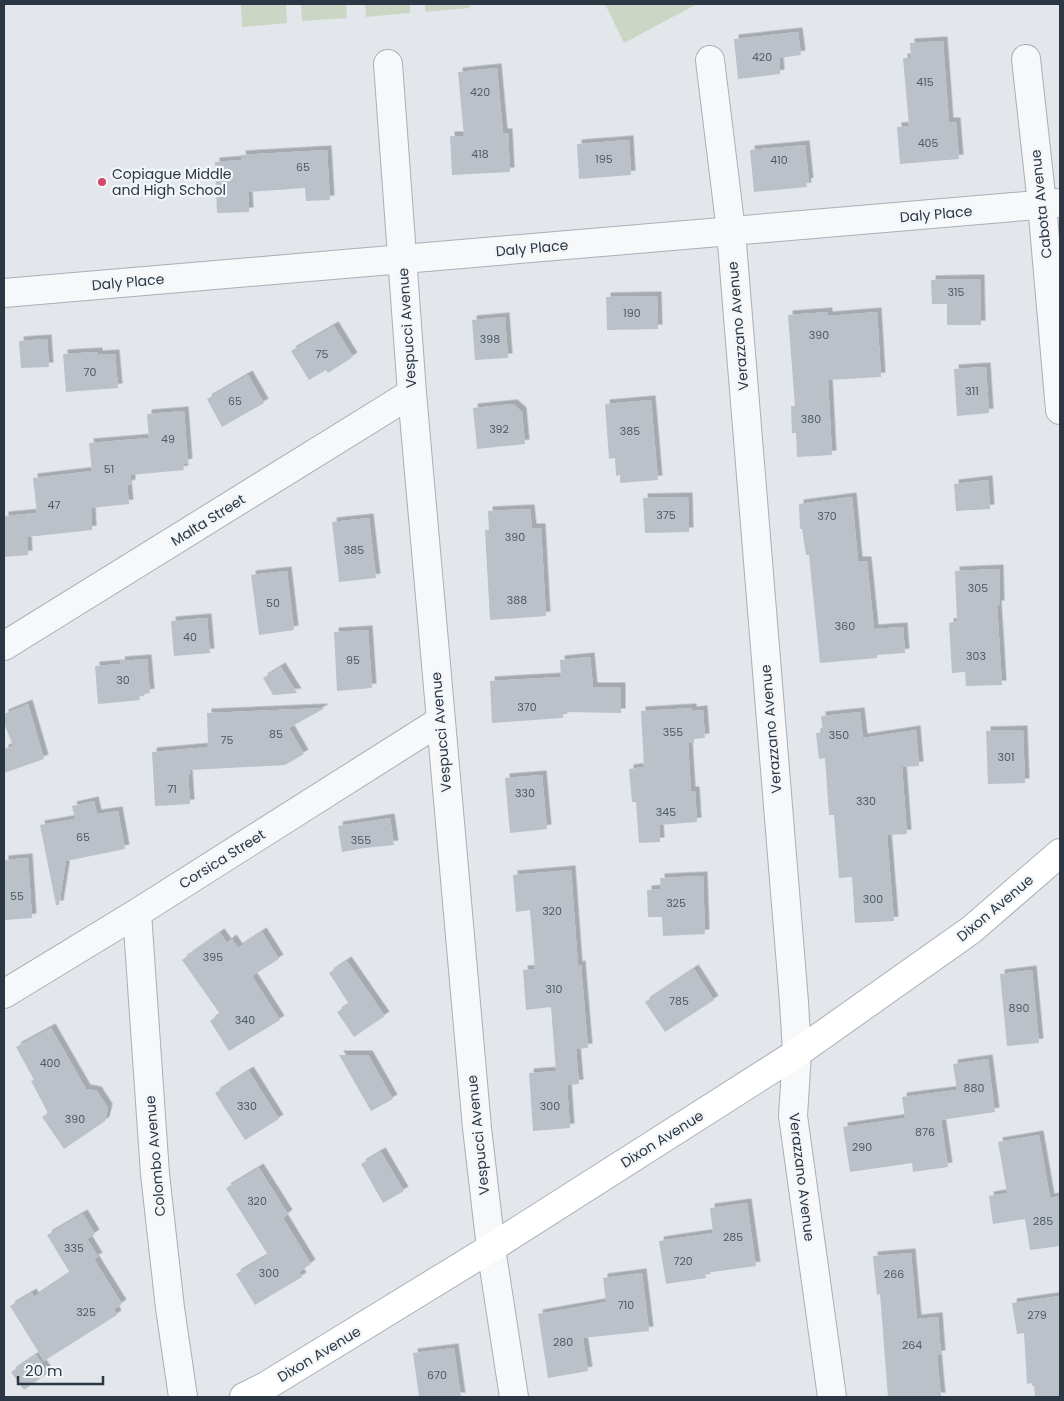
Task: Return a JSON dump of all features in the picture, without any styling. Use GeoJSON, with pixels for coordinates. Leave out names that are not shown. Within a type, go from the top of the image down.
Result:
{"type":"FeatureCollection","features":[{"type":"Feature","properties":{"kind":"main road","name":"Dixon Avenue"},"geometry":{"type":"LineString","coordinates":[[244,1397],[266,1386],[491,1248],[798,1054],[972,930],[1060,852]]}},
{"type":"Feature","properties":{"kind":"street","name":"Cabota Avenue"},"geometry":{"type":"LineString","coordinates":[[1026,59],[1051,204],[1060,410]]}},
{"type":"Feature","properties":{"kind":"street","name":"Verazzano Avenue"},"geometry":{"type":"LineString","coordinates":[[710,60],[731,231],[798,1054],[793,1116],[832,1397]]}},
{"type":"Feature","properties":{"kind":"street","name":"Vespucci Avenue"},"geometry":{"type":"LineString","coordinates":[[388,64],[412,393],[476,1128],[491,1248],[514,1397]]}},
{"type":"Feature","properties":{"kind":"street","name":"Daly Place"},"geometry":{"type":"LineString","coordinates":[[4,292],[1051,204]]}},
{"type":"Feature","properties":{"kind":"street","name":"Malta Street"},"geometry":{"type":"LineString","coordinates":[[4,646],[412,393]]}},
{"type":"Feature","properties":{"kind":"street","name":"Corsica Street"},"geometry":{"type":"LineString","coordinates":[[4,994],[137,913],[440,721]]}},
{"type":"Feature","properties":{"kind":"street","name":"Colombo Avenue"},"geometry":{"type":"LineString","coordinates":[[137,913],[155,1174],[170,1308],[183,1397]]}},
{"type":"Feature","properties":{"kind":"green space"},"geometry":{"type":"Polygon","coordinates":[[[241,4],[286,4],[287,23],[242,27],[241,4]]]}},
{"type":"Feature","properties":{"kind":"green space"},"geometry":{"type":"Polygon","coordinates":[[[301,4],[346,4],[347,18],[302,21],[301,4]]]}},
{"type":"Feature","properties":{"kind":"green space"},"geometry":{"type":"Polygon","coordinates":[[[365,4],[410,4],[410,13],[366,17],[365,4]]]}},
{"type":"Feature","properties":{"kind":"green space"},"geometry":{"type":"Polygon","coordinates":[[[425,4],[469,4],[470,8],[425,12],[425,4]]]}},
{"type":"Feature","properties":{"kind":"green space"},"geometry":{"type":"Polygon","coordinates":[[[605,4],[697,4],[624,43],[605,4]]]}},
{"type":"Feature","properties":{"kind":"building"},"geometry":{"type":"Polygon","coordinates":[[[798,32],[801,55],[779,58],[780,74],[738,79],[734,39],[798,32]]]}},
{"type":"Feature","properties":{"kind":"building"},"geometry":{"type":"Polygon","coordinates":[[[943,41],[949,122],[956,122],[959,159],[900,164],[897,127],[909,126],[903,58],[911,58],[910,43],[943,41]]]}},
{"type":"Feature","properties":{"kind":"building"},"geometry":{"type":"Polygon","coordinates":[[[497,68],[503,133],[508,133],[510,172],[452,175],[450,136],[464,136],[458,72],[497,68]]]}},
{"type":"Feature","properties":{"kind":"building"},"geometry":{"type":"Polygon","coordinates":[[[629,140],[631,175],[579,179],[577,144],[629,140]]]}},
{"type":"Feature","properties":{"kind":"building"},"geometry":{"type":"Polygon","coordinates":[[[805,145],[809,182],[806,183],[807,187],[754,192],[750,150],[805,145]]]}},
{"type":"Feature","properties":{"kind":"building"},"geometry":{"type":"Polygon","coordinates":[[[327,150],[330,200],[306,201],[305,188],[248,192],[249,212],[217,213],[215,162],[242,160],[241,155],[327,150]]]}},
{"type":"Feature","properties":{"kind":"building"},"geometry":{"type":"Polygon","coordinates":[[[980,279],[981,325],[947,325],[947,304],[932,304],[931,280],[980,279]]]}},
{"type":"Feature","properties":{"kind":"building"},"geometry":{"type":"Polygon","coordinates":[[[657,296],[658,329],[607,330],[606,297],[657,296]]]}},
{"type":"Feature","properties":{"kind":"building"},"geometry":{"type":"Polygon","coordinates":[[[828,312],[828,316],[877,312],[881,377],[828,380],[832,455],[797,457],[796,433],[792,433],[791,406],[795,406],[788,315],[828,312]]]}},
{"type":"Feature","properties":{"kind":"building"},"geometry":{"type":"Polygon","coordinates":[[[505,317],[508,358],[475,360],[472,320],[505,317]]]}},
{"type":"Feature","properties":{"kind":"building"},"geometry":{"type":"Polygon","coordinates":[[[334,326],[353,357],[328,373],[326,370],[309,380],[291,351],[334,326]]]}},
{"type":"Feature","properties":{"kind":"building"},"geometry":{"type":"Polygon","coordinates":[[[47,339],[49,367],[21,368],[19,341],[47,339]]]}},
{"type":"Feature","properties":{"kind":"building"},"geometry":{"type":"Polygon","coordinates":[[[98,352],[98,355],[115,354],[118,388],[66,392],[63,354],[98,352]]]}},
{"type":"Feature","properties":{"kind":"building"},"geometry":{"type":"Polygon","coordinates":[[[986,367],[989,413],[957,416],[954,369],[986,367]]]}},
{"type":"Feature","properties":{"kind":"building"},"geometry":{"type":"Polygon","coordinates":[[[248,375],[264,403],[222,427],[207,399],[248,375]]]}},
{"type":"Feature","properties":{"kind":"building"},"geometry":{"type":"Polygon","coordinates":[[[651,400],[658,480],[620,483],[620,475],[616,476],[615,458],[609,459],[605,404],[651,400]]]}},
{"type":"Feature","properties":{"kind":"building"},"geometry":{"type":"Polygon","coordinates":[[[513,404],[522,412],[525,444],[477,449],[473,408],[513,404]]]}},
{"type":"Feature","properties":{"kind":"building"},"geometry":{"type":"Polygon","coordinates":[[[184,411],[188,463],[183,464],[184,470],[131,475],[131,484],[127,485],[129,504],[91,508],[92,530],[27,537],[28,555],[4,557],[4,516],[37,513],[33,478],[92,471],[89,443],[149,438],[147,414],[184,411]]]}},
{"type":"Feature","properties":{"kind":"building"},"geometry":{"type":"Polygon","coordinates":[[[988,480],[990,509],[956,511],[954,484],[988,480]]]}},
{"type":"Feature","properties":{"kind":"building"},"geometry":{"type":"Polygon","coordinates":[[[688,497],[689,532],[645,533],[643,498],[688,497]]]}},
{"type":"Feature","properties":{"kind":"building"},"geometry":{"type":"Polygon","coordinates":[[[852,497],[858,561],[867,561],[874,629],[903,627],[905,653],[877,655],[877,658],[820,663],[809,555],[806,555],[802,529],[800,529],[799,504],[852,497]]]}},
{"type":"Feature","properties":{"kind":"building"},"geometry":{"type":"Polygon","coordinates":[[[530,509],[532,528],[541,528],[546,616],[490,620],[485,530],[489,530],[488,511],[530,509]]]}},
{"type":"Feature","properties":{"kind":"building"},"geometry":{"type":"Polygon","coordinates":[[[369,518],[376,578],[339,582],[332,522],[369,518]]]}},
{"type":"Feature","properties":{"kind":"building"},"geometry":{"type":"Polygon","coordinates":[[[999,569],[1000,605],[997,605],[1002,685],[966,686],[965,672],[952,673],[949,623],[957,621],[955,571],[999,569]]]}},
{"type":"Feature","properties":{"kind":"building"},"geometry":{"type":"Polygon","coordinates":[[[287,571],[294,630],[259,635],[251,575],[287,571]]]}},
{"type":"Feature","properties":{"kind":"building"},"geometry":{"type":"Polygon","coordinates":[[[207,618],[210,653],[174,656],[171,621],[207,618]]]}},
{"type":"Feature","properties":{"kind":"building"},"geometry":{"type":"Polygon","coordinates":[[[368,630],[372,688],[337,691],[334,632],[368,630]]]}},
{"type":"Feature","properties":{"kind":"building"},"geometry":{"type":"Polygon","coordinates":[[[590,657],[593,687],[621,687],[621,713],[563,712],[563,718],[492,723],[490,681],[561,677],[560,660],[590,657]]]}},
{"type":"Feature","properties":{"kind":"building"},"geometry":{"type":"Polygon","coordinates":[[[147,659],[150,693],[139,695],[140,700],[98,704],[95,666],[121,664],[120,661],[147,659]]]}},
{"type":"Feature","properties":{"kind":"building"},"geometry":{"type":"Polygon","coordinates":[[[281,667],[297,693],[273,695],[263,678],[281,667]]]}},
{"type":"Feature","properties":{"kind":"building"},"geometry":{"type":"Polygon","coordinates":[[[28,704],[44,759],[4,773],[4,749],[13,746],[4,723],[4,714],[28,704]]]}},
{"type":"Feature","properties":{"kind":"building"},"geometry":{"type":"Polygon","coordinates":[[[325,708],[289,728],[304,754],[285,765],[190,770],[191,774],[188,773],[190,804],[155,806],[152,752],[208,747],[207,713],[325,708]]]}},
{"type":"Feature","properties":{"kind":"building"},"geometry":{"type":"Polygon","coordinates":[[[692,708],[692,711],[703,710],[705,738],[694,739],[694,743],[688,743],[691,791],[695,791],[697,822],[659,825],[660,842],[639,843],[636,802],[632,802],[629,769],[644,767],[641,711],[692,708]]]}},
{"type":"Feature","properties":{"kind":"building"},"geometry":{"type":"Polygon","coordinates":[[[860,712],[863,738],[916,730],[919,766],[902,767],[907,834],[887,835],[894,921],[855,923],[852,877],[839,878],[834,815],[829,815],[825,758],[819,759],[816,733],[823,732],[821,716],[860,712]]]}},
{"type":"Feature","properties":{"kind":"building"},"geometry":{"type":"Polygon","coordinates":[[[1023,730],[1025,783],[988,784],[986,731],[1023,730]]]}},
{"type":"Feature","properties":{"kind":"building"},"geometry":{"type":"Polygon","coordinates":[[[542,775],[547,829],[510,833],[505,778],[542,775]]]}},
{"type":"Feature","properties":{"kind":"building"},"geometry":{"type":"Polygon","coordinates":[[[94,801],[97,814],[118,811],[125,849],[66,861],[59,905],[56,905],[40,825],[75,819],[72,806],[94,801]]]}},
{"type":"Feature","properties":{"kind":"building"},"geometry":{"type":"Polygon","coordinates":[[[390,818],[394,845],[342,852],[338,826],[390,818]]]}},
{"type":"Feature","properties":{"kind":"building"},"geometry":{"type":"Polygon","coordinates":[[[28,858],[32,918],[4,920],[4,860],[28,858]]]}},
{"type":"Feature","properties":{"kind":"building"},"geometry":{"type":"Polygon","coordinates":[[[571,870],[578,966],[581,965],[588,1048],[576,1049],[579,1084],[567,1085],[570,1128],[533,1131],[529,1073],[556,1071],[551,1007],[526,1010],[523,970],[535,969],[530,910],[516,912],[513,875],[571,870]]]}},
{"type":"Feature","properties":{"kind":"building"},"geometry":{"type":"Polygon","coordinates":[[[703,876],[705,934],[663,936],[662,917],[648,917],[647,890],[661,889],[660,878],[703,876]]]}},
{"type":"Feature","properties":{"kind":"building"},"geometry":{"type":"Polygon","coordinates":[[[262,932],[279,959],[252,976],[280,1020],[229,1051],[210,1021],[220,1014],[182,960],[220,933],[227,943],[232,939],[238,948],[262,932]]]}},
{"type":"Feature","properties":{"kind":"building"},"geometry":{"type":"Polygon","coordinates":[[[347,961],[385,1016],[354,1037],[337,1012],[349,1004],[329,973],[347,961]]]}},
{"type":"Feature","properties":{"kind":"building"},"geometry":{"type":"Polygon","coordinates":[[[694,969],[714,1000],[665,1032],[645,1002],[694,969]]]}},
{"type":"Feature","properties":{"kind":"building"},"geometry":{"type":"Polygon","coordinates":[[[1032,970],[1039,1043],[1007,1046],[1000,974],[1032,970]]]}},
{"type":"Feature","properties":{"kind":"building"},"geometry":{"type":"Polygon","coordinates":[[[51,1028],[86,1089],[97,1091],[108,1108],[105,1121],[64,1149],[42,1117],[48,1113],[31,1081],[34,1080],[16,1047],[51,1028]]]}},
{"type":"Feature","properties":{"kind":"building"},"geometry":{"type":"Polygon","coordinates":[[[339,1055],[368,1055],[393,1099],[371,1111],[339,1055]]]}},
{"type":"Feature","properties":{"kind":"building"},"geometry":{"type":"Polygon","coordinates":[[[988,1059],[995,1112],[941,1120],[948,1167],[913,1172],[912,1163],[850,1172],[843,1127],[905,1118],[902,1097],[957,1090],[953,1064],[988,1059]]]}},
{"type":"Feature","properties":{"kind":"building"},"geometry":{"type":"Polygon","coordinates":[[[249,1071],[279,1119],[245,1140],[215,1093],[249,1071]]]}},
{"type":"Feature","properties":{"kind":"building"},"geometry":{"type":"Polygon","coordinates":[[[1039,1135],[1050,1198],[1060,1196],[1060,1246],[1030,1250],[1025,1219],[993,1224],[989,1196],[1007,1193],[998,1142],[1039,1135]]]}},
{"type":"Feature","properties":{"kind":"building"},"geometry":{"type":"Polygon","coordinates":[[[381,1152],[404,1191],[383,1203],[361,1164],[381,1152]]]}},
{"type":"Feature","properties":{"kind":"building"},"geometry":{"type":"Polygon","coordinates":[[[259,1168],[288,1214],[283,1218],[311,1264],[299,1272],[302,1277],[255,1305],[236,1274],[268,1255],[226,1188],[259,1168]]]}},
{"type":"Feature","properties":{"kind":"building"},"geometry":{"type":"Polygon","coordinates":[[[747,1203],[756,1266],[705,1273],[706,1278],[666,1284],[659,1241],[713,1233],[710,1208],[747,1203]]]}},
{"type":"Feature","properties":{"kind":"building"},"geometry":{"type":"Polygon","coordinates":[[[83,1214],[95,1234],[87,1239],[98,1257],[94,1259],[122,1304],[114,1309],[117,1315],[44,1361],[10,1306],[32,1293],[34,1297],[70,1273],[47,1235],[83,1214]]]}},
{"type":"Feature","properties":{"kind":"building"},"geometry":{"type":"Polygon","coordinates":[[[911,1253],[917,1319],[938,1317],[941,1355],[937,1355],[941,1397],[888,1397],[880,1294],[877,1295],[873,1256],[911,1253]]]}},
{"type":"Feature","properties":{"kind":"building"},"geometry":{"type":"Polygon","coordinates":[[[642,1273],[649,1331],[583,1338],[588,1371],[548,1378],[538,1314],[606,1302],[603,1278],[642,1273]]]}},
{"type":"Feature","properties":{"kind":"building"},"geometry":{"type":"Polygon","coordinates":[[[1060,1296],[1060,1397],[1035,1397],[1034,1386],[1032,1386],[1032,1383],[1027,1384],[1024,1333],[1017,1334],[1012,1303],[1060,1296]]]}},
{"type":"Feature","properties":{"kind":"building"},"geometry":{"type":"Polygon","coordinates":[[[454,1348],[461,1397],[419,1397],[413,1353],[454,1348]]]}},
{"type":"Feature","properties":{"kind":"building"},"geometry":{"type":"Polygon","coordinates":[[[36,1355],[48,1373],[24,1390],[11,1372],[36,1355]]]}},
{"type":"Feature","properties":{"kind":"place","name":"Copiague Middle and High School"},"geometry":{"type":"Point","coordinates":[102,182]}}]}
